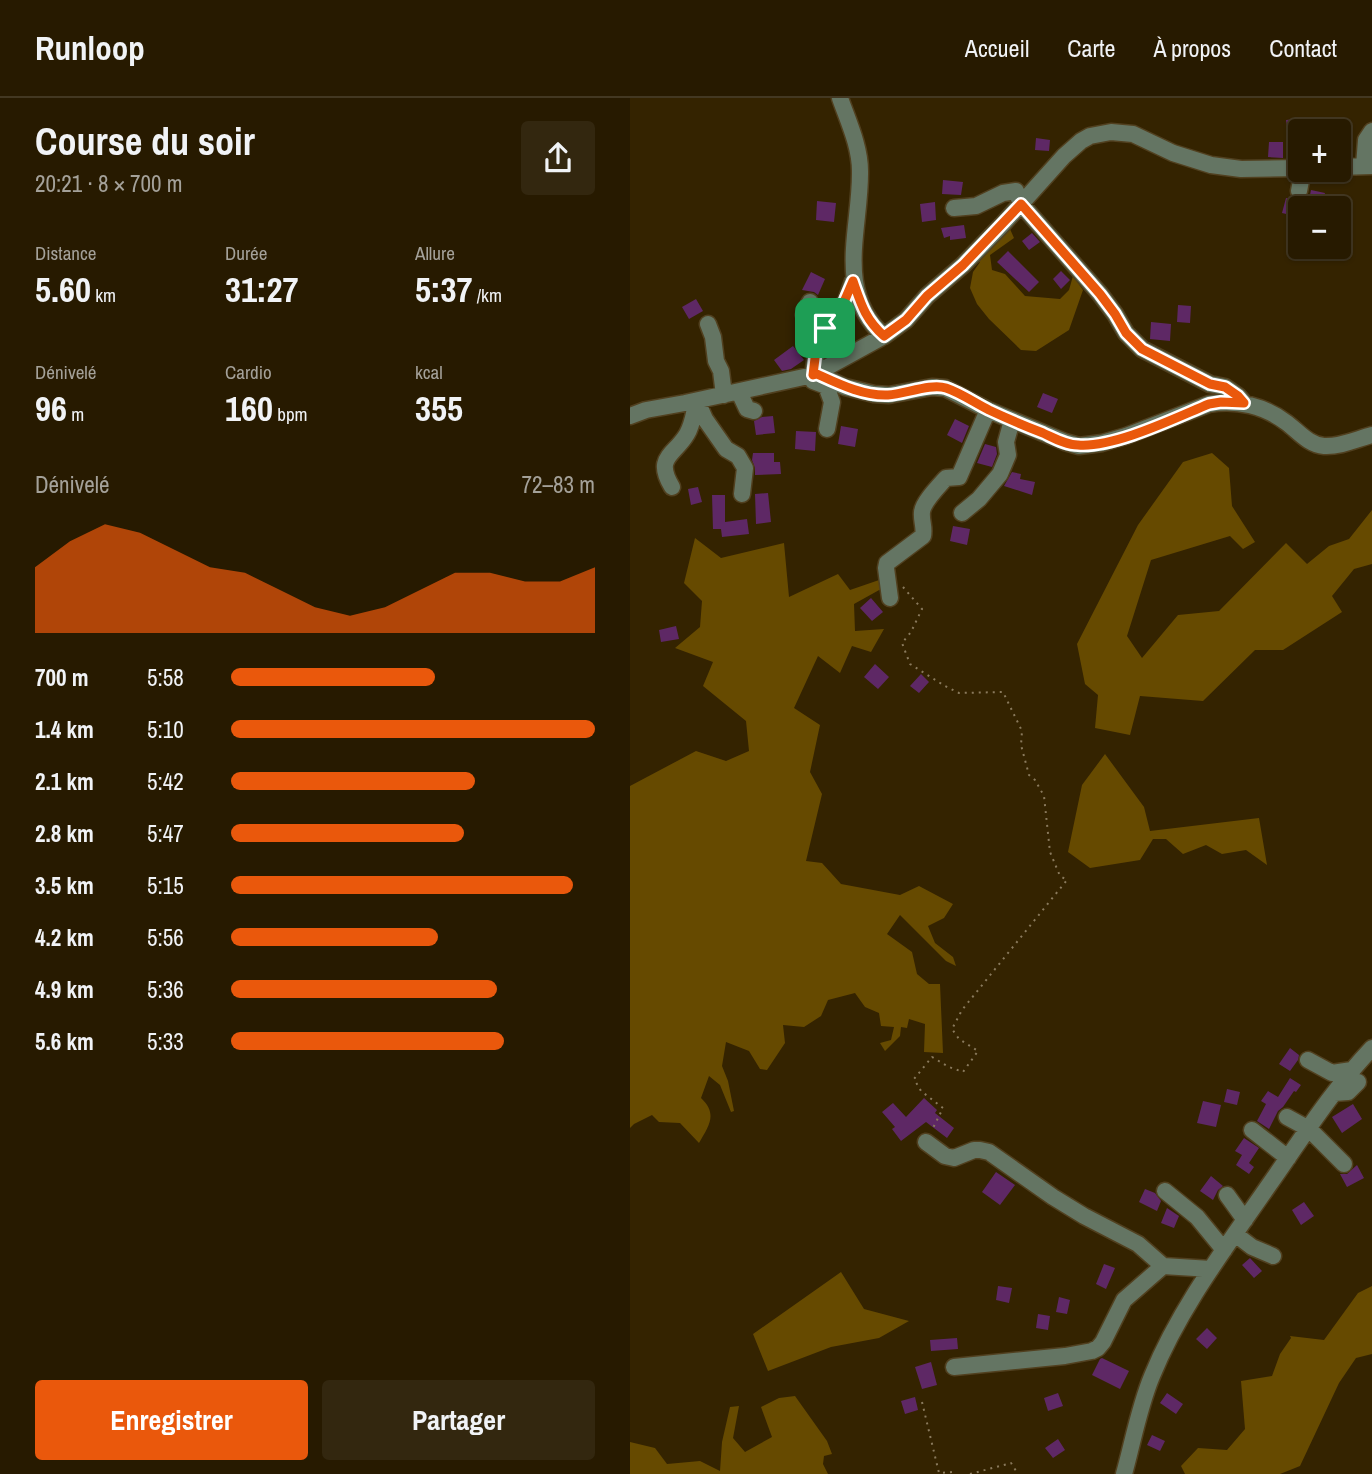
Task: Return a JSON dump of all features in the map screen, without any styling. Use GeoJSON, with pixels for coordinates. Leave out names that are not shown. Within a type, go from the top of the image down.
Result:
{"type":"FeatureCollection","features":[{"type":"Feature","properties":{"kind":"street"},"geometry":{"type":"LineString","coordinates":[[811,376],[818,340],[846,301],[853,281],[853,243],[860,171],[856,146],[840,98]]}},
{"type":"Feature","properties":{"kind":"street"},"geometry":{"type":"LineString","coordinates":[[1368,166],[1366,140],[1372,131]]}},
{"type":"Feature","properties":{"kind":"street"},"geometry":{"type":"LineString","coordinates":[[630,415],[811,376],[884,336],[906,320],[927,296],[972,256],[1064,156],[1090,136],[1111,132],[1133,134],[1173,153],[1211,165],[1288,169]]}},
{"type":"Feature","properties":{"kind":"street"},"geometry":{"type":"LineString","coordinates":[[1299,191],[1300,182]]}},
{"type":"Feature","properties":{"kind":"street"},"geometry":{"type":"LineString","coordinates":[[954,208],[976,206],[1003,193],[1016,191],[1021,204],[1100,294],[1126,333],[1142,349],[1210,384],[1225,387],[1244,403]]}},
{"type":"Feature","properties":{"kind":"street"},"geometry":{"type":"LineString","coordinates":[[853,281],[865,315],[872,326],[884,336]]}},
{"type":"Feature","properties":{"kind":"street"},"geometry":{"type":"LineString","coordinates":[[810,302],[804,315],[809,321],[825,328]]}},
{"type":"Feature","properties":{"kind":"street"},"geometry":{"type":"LineString","coordinates":[[708,324],[713,337],[716,361],[731,393],[747,409],[754,411]]}},
{"type":"Feature","properties":{"kind":"street"},"geometry":{"type":"LineString","coordinates":[[811,376],[874,394],[888,395],[932,387],[946,388],[988,410],[1079,446],[1126,436],[1209,404],[1221,402],[1244,403],[1272,413],[1315,444],[1324,446],[1338,445],[1372,435]]}},
{"type":"Feature","properties":{"kind":"street"},"geometry":{"type":"LineString","coordinates":[[811,376],[826,386],[832,402],[827,429]]}},
{"type":"Feature","properties":{"kind":"street"},"geometry":{"type":"LineString","coordinates":[[672,487],[665,475],[664,461],[685,438],[696,401]]}},
{"type":"Feature","properties":{"kind":"street"},"geometry":{"type":"LineString","coordinates":[[696,401],[726,449],[738,456],[745,468],[742,494]]}},
{"type":"Feature","properties":{"kind":"street"},"geometry":{"type":"LineString","coordinates":[[890,598],[887,563],[923,536],[925,526],[922,511],[926,503],[946,478],[959,477],[988,410]]}},
{"type":"Feature","properties":{"kind":"street"},"geometry":{"type":"LineString","coordinates":[[962,513],[979,499],[1000,474],[1008,455],[1006,442],[1012,420]]}},
{"type":"Feature","properties":{"kind":"street"},"geometry":{"type":"LineString","coordinates":[[1124,1474],[1150,1379],[1167,1344],[1224,1250],[1334,1093],[1355,1076],[1372,1048]]}},
{"type":"Feature","properties":{"kind":"street"},"geometry":{"type":"LineString","coordinates":[[1308,1060],[1332,1073],[1355,1076]]}},
{"type":"Feature","properties":{"kind":"street"},"geometry":{"type":"LineString","coordinates":[[1287,1117],[1309,1129],[1344,1164]]}},
{"type":"Feature","properties":{"kind":"street"},"geometry":{"type":"LineString","coordinates":[[1252,1130],[1288,1158]]}},
{"type":"Feature","properties":{"kind":"street"},"geometry":{"type":"LineString","coordinates":[[926,1142],[945,1156],[954,1158],[974,1150],[989,1152],[1084,1216],[1138,1244],[1163,1266],[1211,1269]]}},
{"type":"Feature","properties":{"kind":"street"},"geometry":{"type":"LineString","coordinates":[[1165,1191],[1197,1217],[1224,1250]]}},
{"type":"Feature","properties":{"kind":"street"},"geometry":{"type":"LineString","coordinates":[[1227,1195],[1245,1220]]}},
{"type":"Feature","properties":{"kind":"street"},"geometry":{"type":"LineString","coordinates":[[1236,1234],[1252,1247],[1273,1256]]}},
{"type":"Feature","properties":{"kind":"street"},"geometry":{"type":"LineString","coordinates":[[954,1367],[1092,1351],[1103,1342],[1124,1300],[1163,1266]]}},
{"type":"Feature","properties":{"kind":"path"},"geometry":{"type":"LineString","coordinates":[[904,588],[922,609],[911,632],[902,643],[910,664],[959,693],[1003,692],[1021,731],[1021,745],[1029,775],[1044,796],[1050,852],[1060,876],[1067,880],[962,1010],[953,1029],[959,1039],[978,1051],[963,1072],[932,1057],[914,1079],[921,1091],[943,1108],[926,1142]]}},
{"type":"Feature","properties":{"kind":"path"},"geometry":{"type":"LineString","coordinates":[[922,1402],[939,1473],[956,1474]]}},
{"type":"Feature","properties":{"kind":"path"},"geometry":{"type":"LineString","coordinates":[[970,1474],[1011,1463],[1018,1474]]}},
{"type":"Feature","properties":{"kind":"shaded area"},"geometry":{"type":"Polygon","coordinates":[[[1010,229],[1014,238],[990,255],[992,270],[1005,274],[1025,296],[1060,299],[1069,290],[1073,276],[1083,290],[1069,330],[1036,351],[1021,350],[989,319],[977,304],[970,288],[973,272],[980,262],[970,265],[1010,229]]]}},
{"type":"Feature","properties":{"kind":"shaded area"},"geometry":{"type":"Polygon","coordinates":[[[1212,453],[1229,468],[1232,506],[1255,542],[1243,549],[1230,536],[1151,560],[1127,636],[1142,658],[1178,615],[1219,611],[1286,543],[1307,564],[1329,546],[1349,539],[1372,510],[1372,564],[1354,569],[1332,596],[1342,612],[1283,650],[1255,650],[1203,701],[1140,696],[1130,735],[1095,728],[1098,695],[1085,684],[1077,644],[1138,525],[1183,462],[1212,453]]]}},
{"type":"Feature","properties":{"kind":"shaded area"},"geometry":{"type":"Polygon","coordinates":[[[695,538],[721,558],[784,543],[789,597],[838,574],[850,590],[882,579],[881,589],[854,604],[855,631],[884,629],[871,652],[852,646],[840,673],[818,656],[794,708],[820,725],[810,772],[822,794],[806,861],[822,863],[841,884],[900,895],[919,886],[953,904],[944,918],[928,926],[935,943],[953,957],[956,966],[946,961],[900,915],[887,934],[912,952],[917,974],[929,984],[940,984],[943,1053],[924,1052],[925,1024],[909,1019],[907,1028],[901,1027],[900,1036],[885,1051],[880,1043],[891,1040],[894,1027],[881,1026],[879,1013],[865,1007],[855,993],[828,1000],[821,1016],[804,1027],[783,1025],[785,1043],[767,1070],[760,1069],[749,1051],[726,1042],[722,1066],[734,1111],[731,1112],[720,1085],[709,1076],[701,1098],[709,1109],[710,1120],[699,1143],[680,1123],[659,1122],[652,1115],[630,1128],[630,786],[696,751],[726,761],[749,751],[746,721],[703,686],[713,662],[675,648],[700,627],[702,601],[684,583],[695,538]]]}},
{"type":"Feature","properties":{"kind":"shaded area"},"geometry":{"type":"Polygon","coordinates":[[[1105,754],[1144,807],[1150,831],[1259,818],[1267,865],[1246,850],[1222,854],[1206,845],[1183,854],[1166,839],[1153,839],[1140,860],[1090,868],[1068,852],[1082,785],[1105,754]]]}},
{"type":"Feature","properties":{"kind":"shaded area"},"geometry":{"type":"Polygon","coordinates":[[[841,1272],[864,1309],[909,1321],[879,1338],[831,1347],[768,1371],[753,1334],[841,1272]]]}},
{"type":"Feature","properties":{"kind":"shaded area"},"geometry":{"type":"Polygon","coordinates":[[[1372,1286],[1372,1354],[1356,1358],[1339,1383],[1300,1466],[1280,1474],[1185,1474],[1181,1466],[1198,1448],[1227,1450],[1245,1429],[1241,1381],[1272,1376],[1290,1336],[1324,1340],[1358,1293],[1372,1286]]]}},
{"type":"Feature","properties":{"kind":"shaded area"},"geometry":{"type":"Polygon","coordinates":[[[795,1396],[827,1441],[832,1454],[824,1456],[823,1464],[828,1474],[630,1474],[630,1442],[655,1448],[667,1464],[700,1461],[720,1471],[722,1442],[730,1407],[739,1406],[733,1438],[745,1452],[772,1437],[761,1407],[779,1398],[795,1396]]]}},
{"type":"Feature","properties":{"kind":"building"},"geometry":{"type":"Polygon","coordinates":[[[1036,138],[1050,140],[1049,151],[1035,150],[1036,138]]]}},
{"type":"Feature","properties":{"kind":"building"},"geometry":{"type":"Polygon","coordinates":[[[1269,142],[1283,142],[1283,158],[1268,157],[1269,142]]]}},
{"type":"Feature","properties":{"kind":"building"},"geometry":{"type":"Polygon","coordinates":[[[943,180],[963,182],[961,195],[942,194],[943,180]]]}},
{"type":"Feature","properties":{"kind":"building"},"geometry":{"type":"Polygon","coordinates":[[[1311,190],[1325,193],[1324,196],[1310,196],[1311,190]]]}},
{"type":"Feature","properties":{"kind":"building"},"geometry":{"type":"Polygon","coordinates":[[[1286,198],[1288,198],[1288,214],[1282,213],[1286,198]]]}},
{"type":"Feature","properties":{"kind":"building"},"geometry":{"type":"Polygon","coordinates":[[[817,201],[836,203],[834,222],[816,220],[817,201]]]}},
{"type":"Feature","properties":{"kind":"building"},"geometry":{"type":"Polygon","coordinates":[[[935,202],[936,220],[922,222],[920,204],[935,202]]]}},
{"type":"Feature","properties":{"kind":"building"},"geometry":{"type":"Polygon","coordinates":[[[964,225],[966,238],[944,238],[941,228],[964,225]]]}},
{"type":"Feature","properties":{"kind":"building"},"geometry":{"type":"Polygon","coordinates":[[[1032,233],[1040,242],[1029,250],[1022,241],[1032,233]]]}},
{"type":"Feature","properties":{"kind":"building"},"geometry":{"type":"Polygon","coordinates":[[[1008,251],[1039,282],[1029,292],[997,262],[1008,251]]]}},
{"type":"Feature","properties":{"kind":"building"},"geometry":{"type":"Polygon","coordinates":[[[1061,271],[1070,280],[1061,289],[1053,279],[1061,271]]]}},
{"type":"Feature","properties":{"kind":"building"},"geometry":{"type":"Polygon","coordinates":[[[811,272],[825,279],[818,295],[802,290],[811,272]]]}},
{"type":"Feature","properties":{"kind":"building"},"geometry":{"type":"Polygon","coordinates":[[[696,299],[703,311],[689,319],[682,307],[696,299]]]}},
{"type":"Feature","properties":{"kind":"building"},"geometry":{"type":"Polygon","coordinates":[[[1178,305],[1191,306],[1190,323],[1177,322],[1178,305]]]}},
{"type":"Feature","properties":{"kind":"building"},"geometry":{"type":"Polygon","coordinates":[[[1151,322],[1171,324],[1170,341],[1150,339],[1151,322]]]}},
{"type":"Feature","properties":{"kind":"building"},"geometry":{"type":"Polygon","coordinates":[[[793,346],[804,360],[791,369],[782,371],[774,360],[793,346]]]}},
{"type":"Feature","properties":{"kind":"building"},"geometry":{"type":"Polygon","coordinates":[[[1043,393],[1058,399],[1052,413],[1037,407],[1043,393]]]}},
{"type":"Feature","properties":{"kind":"building"},"geometry":{"type":"Polygon","coordinates":[[[773,416],[775,433],[756,435],[754,421],[773,416]]]}},
{"type":"Feature","properties":{"kind":"building"},"geometry":{"type":"Polygon","coordinates":[[[955,419],[969,426],[962,443],[947,435],[955,419]]]}},
{"type":"Feature","properties":{"kind":"building"},"geometry":{"type":"Polygon","coordinates":[[[841,426],[858,429],[855,447],[838,444],[841,426]]]}},
{"type":"Feature","properties":{"kind":"building"},"geometry":{"type":"Polygon","coordinates":[[[796,431],[816,432],[815,451],[795,449],[796,431]]]}},
{"type":"Feature","properties":{"kind":"building"},"geometry":{"type":"Polygon","coordinates":[[[985,444],[996,447],[997,454],[992,467],[977,463],[985,444]]]}},
{"type":"Feature","properties":{"kind":"building"},"geometry":{"type":"Polygon","coordinates":[[[753,453],[774,453],[774,462],[780,462],[781,474],[755,475],[753,453]]]}},
{"type":"Feature","properties":{"kind":"building"},"geometry":{"type":"Polygon","coordinates":[[[1012,472],[1021,474],[1020,479],[1035,482],[1032,495],[1004,486],[1012,472]]]}},
{"type":"Feature","properties":{"kind":"building"},"geometry":{"type":"Polygon","coordinates":[[[698,487],[702,502],[691,505],[688,489],[698,487]]]}},
{"type":"Feature","properties":{"kind":"building"},"geometry":{"type":"Polygon","coordinates":[[[768,493],[771,522],[756,524],[755,494],[768,493]]]}},
{"type":"Feature","properties":{"kind":"building"},"geometry":{"type":"Polygon","coordinates":[[[712,495],[725,495],[725,522],[747,519],[749,534],[722,537],[721,529],[713,529],[712,495]]]}},
{"type":"Feature","properties":{"kind":"building"},"geometry":{"type":"Polygon","coordinates":[[[953,526],[970,529],[967,545],[950,541],[953,526]]]}},
{"type":"Feature","properties":{"kind":"building"},"geometry":{"type":"Polygon","coordinates":[[[871,598],[883,612],[872,621],[860,608],[871,598]]]}},
{"type":"Feature","properties":{"kind":"building"},"geometry":{"type":"Polygon","coordinates":[[[676,626],[679,639],[661,642],[659,630],[676,626]]]}},
{"type":"Feature","properties":{"kind":"building"},"geometry":{"type":"Polygon","coordinates":[[[875,664],[889,677],[878,689],[864,677],[875,664]]]}},
{"type":"Feature","properties":{"kind":"building"},"geometry":{"type":"Polygon","coordinates":[[[921,674],[929,682],[919,693],[910,686],[921,674]]]}},
{"type":"Feature","properties":{"kind":"building"},"geometry":{"type":"Polygon","coordinates":[[[1290,1048],[1299,1055],[1290,1071],[1279,1064],[1290,1048]]]}},
{"type":"Feature","properties":{"kind":"building"},"geometry":{"type":"Polygon","coordinates":[[[1290,1078],[1301,1085],[1278,1111],[1269,1129],[1257,1121],[1266,1104],[1261,1101],[1268,1091],[1278,1097],[1290,1078]]]}},
{"type":"Feature","properties":{"kind":"building"},"geometry":{"type":"Polygon","coordinates":[[[1227,1089],[1240,1092],[1237,1105],[1224,1102],[1227,1089]]]}},
{"type":"Feature","properties":{"kind":"building"},"geometry":{"type":"Polygon","coordinates":[[[924,1098],[937,1110],[935,1113],[954,1128],[947,1138],[926,1122],[901,1141],[892,1129],[895,1127],[882,1112],[893,1103],[906,1117],[924,1098]]]}},
{"type":"Feature","properties":{"kind":"building"},"geometry":{"type":"Polygon","coordinates":[[[1203,1101],[1221,1105],[1216,1127],[1197,1123],[1203,1101]]]}},
{"type":"Feature","properties":{"kind":"building"},"geometry":{"type":"Polygon","coordinates":[[[1353,1104],[1362,1119],[1342,1133],[1332,1117],[1353,1104]]]}},
{"type":"Feature","properties":{"kind":"building"},"geometry":{"type":"Polygon","coordinates":[[[1244,1138],[1259,1148],[1249,1163],[1254,1167],[1249,1174],[1236,1165],[1242,1155],[1235,1151],[1244,1138]]]}},
{"type":"Feature","properties":{"kind":"building"},"geometry":{"type":"Polygon","coordinates":[[[1357,1165],[1364,1178],[1347,1187],[1340,1174],[1347,1174],[1357,1165]]]}},
{"type":"Feature","properties":{"kind":"building"},"geometry":{"type":"Polygon","coordinates":[[[996,1172],[1015,1185],[1000,1205],[982,1192],[996,1172]]]}},
{"type":"Feature","properties":{"kind":"building"},"geometry":{"type":"Polygon","coordinates":[[[1211,1176],[1223,1186],[1213,1200],[1200,1191],[1211,1176]]]}},
{"type":"Feature","properties":{"kind":"building"},"geometry":{"type":"Polygon","coordinates":[[[1145,1189],[1155,1193],[1161,1201],[1157,1211],[1139,1202],[1145,1189]]]}},
{"type":"Feature","properties":{"kind":"building"},"geometry":{"type":"Polygon","coordinates":[[[1304,1202],[1314,1216],[1301,1225],[1292,1210],[1304,1202]]]}},
{"type":"Feature","properties":{"kind":"building"},"geometry":{"type":"Polygon","coordinates":[[[1167,1208],[1179,1216],[1174,1228],[1161,1223],[1167,1208]]]}},
{"type":"Feature","properties":{"kind":"building"},"geometry":{"type":"Polygon","coordinates":[[[1250,1258],[1262,1271],[1254,1278],[1242,1265],[1250,1258]]]}},
{"type":"Feature","properties":{"kind":"building"},"geometry":{"type":"Polygon","coordinates":[[[1104,1264],[1115,1268],[1106,1289],[1096,1284],[1104,1264]]]}},
{"type":"Feature","properties":{"kind":"building"},"geometry":{"type":"Polygon","coordinates":[[[998,1286],[1012,1288],[1009,1303],[996,1300],[998,1286]]]}},
{"type":"Feature","properties":{"kind":"building"},"geometry":{"type":"Polygon","coordinates":[[[1059,1297],[1070,1300],[1067,1314],[1056,1312],[1059,1297]]]}},
{"type":"Feature","properties":{"kind":"building"},"geometry":{"type":"Polygon","coordinates":[[[1038,1314],[1050,1316],[1048,1330],[1036,1328],[1038,1314]]]}},
{"type":"Feature","properties":{"kind":"building"},"geometry":{"type":"Polygon","coordinates":[[[1207,1328],[1217,1338],[1207,1349],[1196,1339],[1207,1328]]]}},
{"type":"Feature","properties":{"kind":"building"},"geometry":{"type":"Polygon","coordinates":[[[957,1338],[958,1349],[931,1351],[930,1340],[957,1338]]]}},
{"type":"Feature","properties":{"kind":"building"},"geometry":{"type":"Polygon","coordinates":[[[1102,1358],[1129,1371],[1120,1389],[1092,1375],[1102,1358]]]}},
{"type":"Feature","properties":{"kind":"building"},"geometry":{"type":"Polygon","coordinates":[[[931,1362],[937,1385],[922,1389],[915,1367],[931,1362]]]}},
{"type":"Feature","properties":{"kind":"building"},"geometry":{"type":"Polygon","coordinates":[[[1058,1393],[1063,1406],[1048,1411],[1044,1398],[1058,1393]]]}},
{"type":"Feature","properties":{"kind":"building"},"geometry":{"type":"Polygon","coordinates":[[[1167,1393],[1183,1404],[1176,1414],[1160,1403],[1167,1393]]]}},
{"type":"Feature","properties":{"kind":"building"},"geometry":{"type":"Polygon","coordinates":[[[915,1397],[918,1410],[905,1414],[901,1401],[915,1397]]]}},
{"type":"Feature","properties":{"kind":"building"},"geometry":{"type":"Polygon","coordinates":[[[1152,1435],[1165,1441],[1160,1451],[1147,1445],[1152,1435]]]}},
{"type":"Feature","properties":{"kind":"building"},"geometry":{"type":"Polygon","coordinates":[[[1058,1439],[1065,1450],[1053,1458],[1045,1448],[1058,1439]]]}},
{"type":"Feature","properties":{"kind":"route"},"geometry":{"type":"LineString","coordinates":[[1021,204],[1100,294],[1133,341],[1142,349],[1196,378],[1225,387],[1244,403],[1209,404],[1126,436],[1079,446],[988,410],[946,388],[932,387],[888,395],[874,394],[845,387],[817,374],[813,375],[818,340],[825,328],[846,301],[853,281],[865,315],[872,326],[884,336],[906,320],[1021,204]]}}]}
